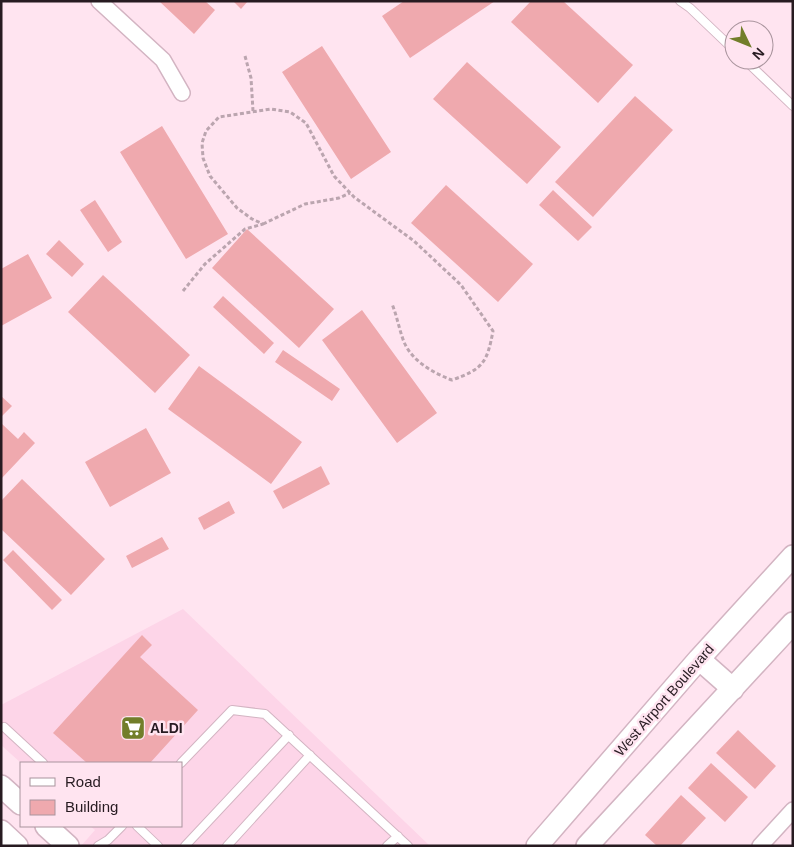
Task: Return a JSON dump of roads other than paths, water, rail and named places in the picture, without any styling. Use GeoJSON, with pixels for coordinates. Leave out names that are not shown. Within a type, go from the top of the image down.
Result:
{"type":"FeatureCollection","features":[{"type":"Feature","properties":{"kind":"main road","name":"West Airport Boulevard"},"geometry":{"type":"LineString","coordinates":[[537,846],[700,659],[793,556]]}},
{"type":"Feature","properties":{"kind":"main road"},"geometry":{"type":"LineString","coordinates":[[587,846],[793,623]]}},
{"type":"Feature","properties":{"kind":"main road"},"geometry":{"type":"LineString","coordinates":[[700,659],[733,689]]}},
{"type":"Feature","properties":{"kind":"main road"},"geometry":{"type":"LineString","coordinates":[[1,786],[20,803]]}},
{"type":"Feature","properties":{"kind":"main road"},"geometry":{"type":"LineString","coordinates":[[47,827],[68,846]]}},
{"type":"Feature","properties":{"kind":"main road"},"geometry":{"type":"LineString","coordinates":[[1,831],[17,846]]}},
{"type":"Feature","properties":{"kind":"street"},"geometry":{"type":"LineString","coordinates":[[99,1],[162,60],[182,92]]}},
{"type":"Feature","properties":{"kind":"street"},"geometry":{"type":"LineString","coordinates":[[760,846],[793,810]]}},
{"type":"Feature","properties":{"kind":"lane"},"geometry":{"type":"LineString","coordinates":[[680,1],[724,40]]}},
{"type":"Feature","properties":{"kind":"lane"},"geometry":{"type":"LineString","coordinates":[[755,70],[793,106]]}},
{"type":"Feature","properties":{"kind":"lane"},"geometry":{"type":"LineString","coordinates":[[182,762],[232,710],[265,714],[408,846]]}},
{"type":"Feature","properties":{"kind":"lane"},"geometry":{"type":"LineString","coordinates":[[4,727],[42,762]]}},
{"type":"Feature","properties":{"kind":"lane"},"geometry":{"type":"LineString","coordinates":[[184,846],[288,735]]}},
{"type":"Feature","properties":{"kind":"lane"},"geometry":{"type":"LineString","coordinates":[[227,846],[310,755]]}},
{"type":"Feature","properties":{"kind":"lane"},"geometry":{"type":"LineString","coordinates":[[138,827],[158,846]]}},
{"type":"Feature","properties":{"kind":"lane"},"geometry":{"type":"LineString","coordinates":[[98,846],[108,840],[116,828]]}},
{"type":"Feature","properties":{"kind":"lane"},"geometry":{"type":"LineString","coordinates":[[387,846],[398,836]]}},
{"type":"Feature","properties":{"kind":"place","name":"ALDI"},"geometry":{"type":"Point","coordinates":[133,728]}}]}
